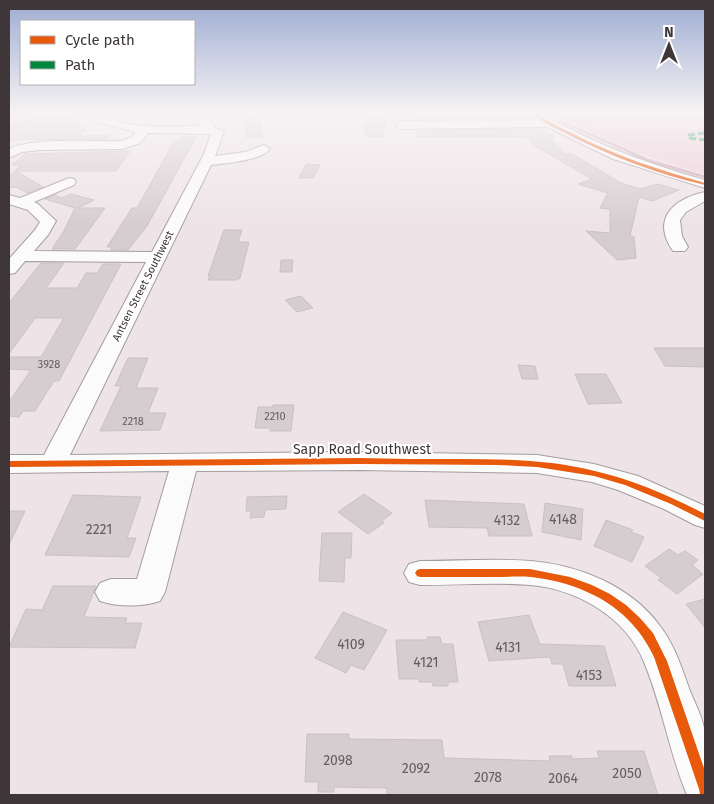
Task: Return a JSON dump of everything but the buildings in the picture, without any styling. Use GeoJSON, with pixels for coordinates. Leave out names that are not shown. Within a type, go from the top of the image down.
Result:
{"type":"FeatureCollection","features":[{"type":"Feature","properties":{"kind":"street","name":"Antsen Street Southwest"},"geometry":{"type":"LineString","coordinates":[[53,463],[211,151]]}},
{"type":"Feature","properties":{"kind":"street"},"geometry":{"type":"LineString","coordinates":[[239,157],[243,151]]}},
{"type":"Feature","properties":{"kind":"street"},"geometry":{"type":"LineString","coordinates":[[206,162],[239,157],[259,151]]}},
{"type":"Feature","properties":{"kind":"street"},"geometry":{"type":"LineString","coordinates":[[603,151],[650,169],[705,184]]}},
{"type":"Feature","properties":{"kind":"street"},"geometry":{"type":"LineString","coordinates":[[14,201],[69,182]]}},
{"type":"Feature","properties":{"kind":"street"},"geometry":{"type":"LineString","coordinates":[[679,247],[670,229],[673,217],[682,207],[705,196]]}},
{"type":"Feature","properties":{"kind":"street"},"geometry":{"type":"LineString","coordinates":[[9,270],[42,232],[48,221],[33,207],[14,201]]}},
{"type":"Feature","properties":{"kind":"street"},"geometry":{"type":"LineString","coordinates":[[21,256],[157,257]]}},
{"type":"Feature","properties":{"kind":"street","name":"Sapp Road Southwest"},"geometry":{"type":"LineString","coordinates":[[9,464],[451,461],[537,464],[594,473],[628,483],[667,498],[704,516]]}},
{"type":"Feature","properties":{"kind":"street"},"geometry":{"type":"LineString","coordinates":[[110,592],[149,592],[185,462]]}},
{"type":"Feature","properties":{"kind":"street"},"geometry":{"type":"LineString","coordinates":[[420,573],[530,573],[546,575],[582,584],[616,603],[638,622],[660,656],[705,789]]}},
{"type":"Feature","properties":{"kind":"shaded area"},"geometry":{"type":"Polygon","coordinates":[[[633,151],[705,151],[705,175],[633,151]]]}},
{"type":"Feature","properties":{"kind":"waterway"},"geometry":{"type":"LineString","coordinates":[[627,151],[648,160],[705,177]]}},
{"type":"Feature","properties":{"kind":"cycle path"},"geometry":{"type":"LineString","coordinates":[[605,151],[652,168],[705,184]]}},
{"type":"Feature","properties":{"kind":"cycle path"},"geometry":{"type":"LineString","coordinates":[[9,464],[359,461],[537,464],[594,473],[628,483],[674,502],[705,518]]}},
{"type":"Feature","properties":{"kind":"cycle path"},"geometry":{"type":"LineString","coordinates":[[420,573],[530,573],[550,576],[589,588],[622,608],[649,637],[659,655],[705,789]]}}]}
